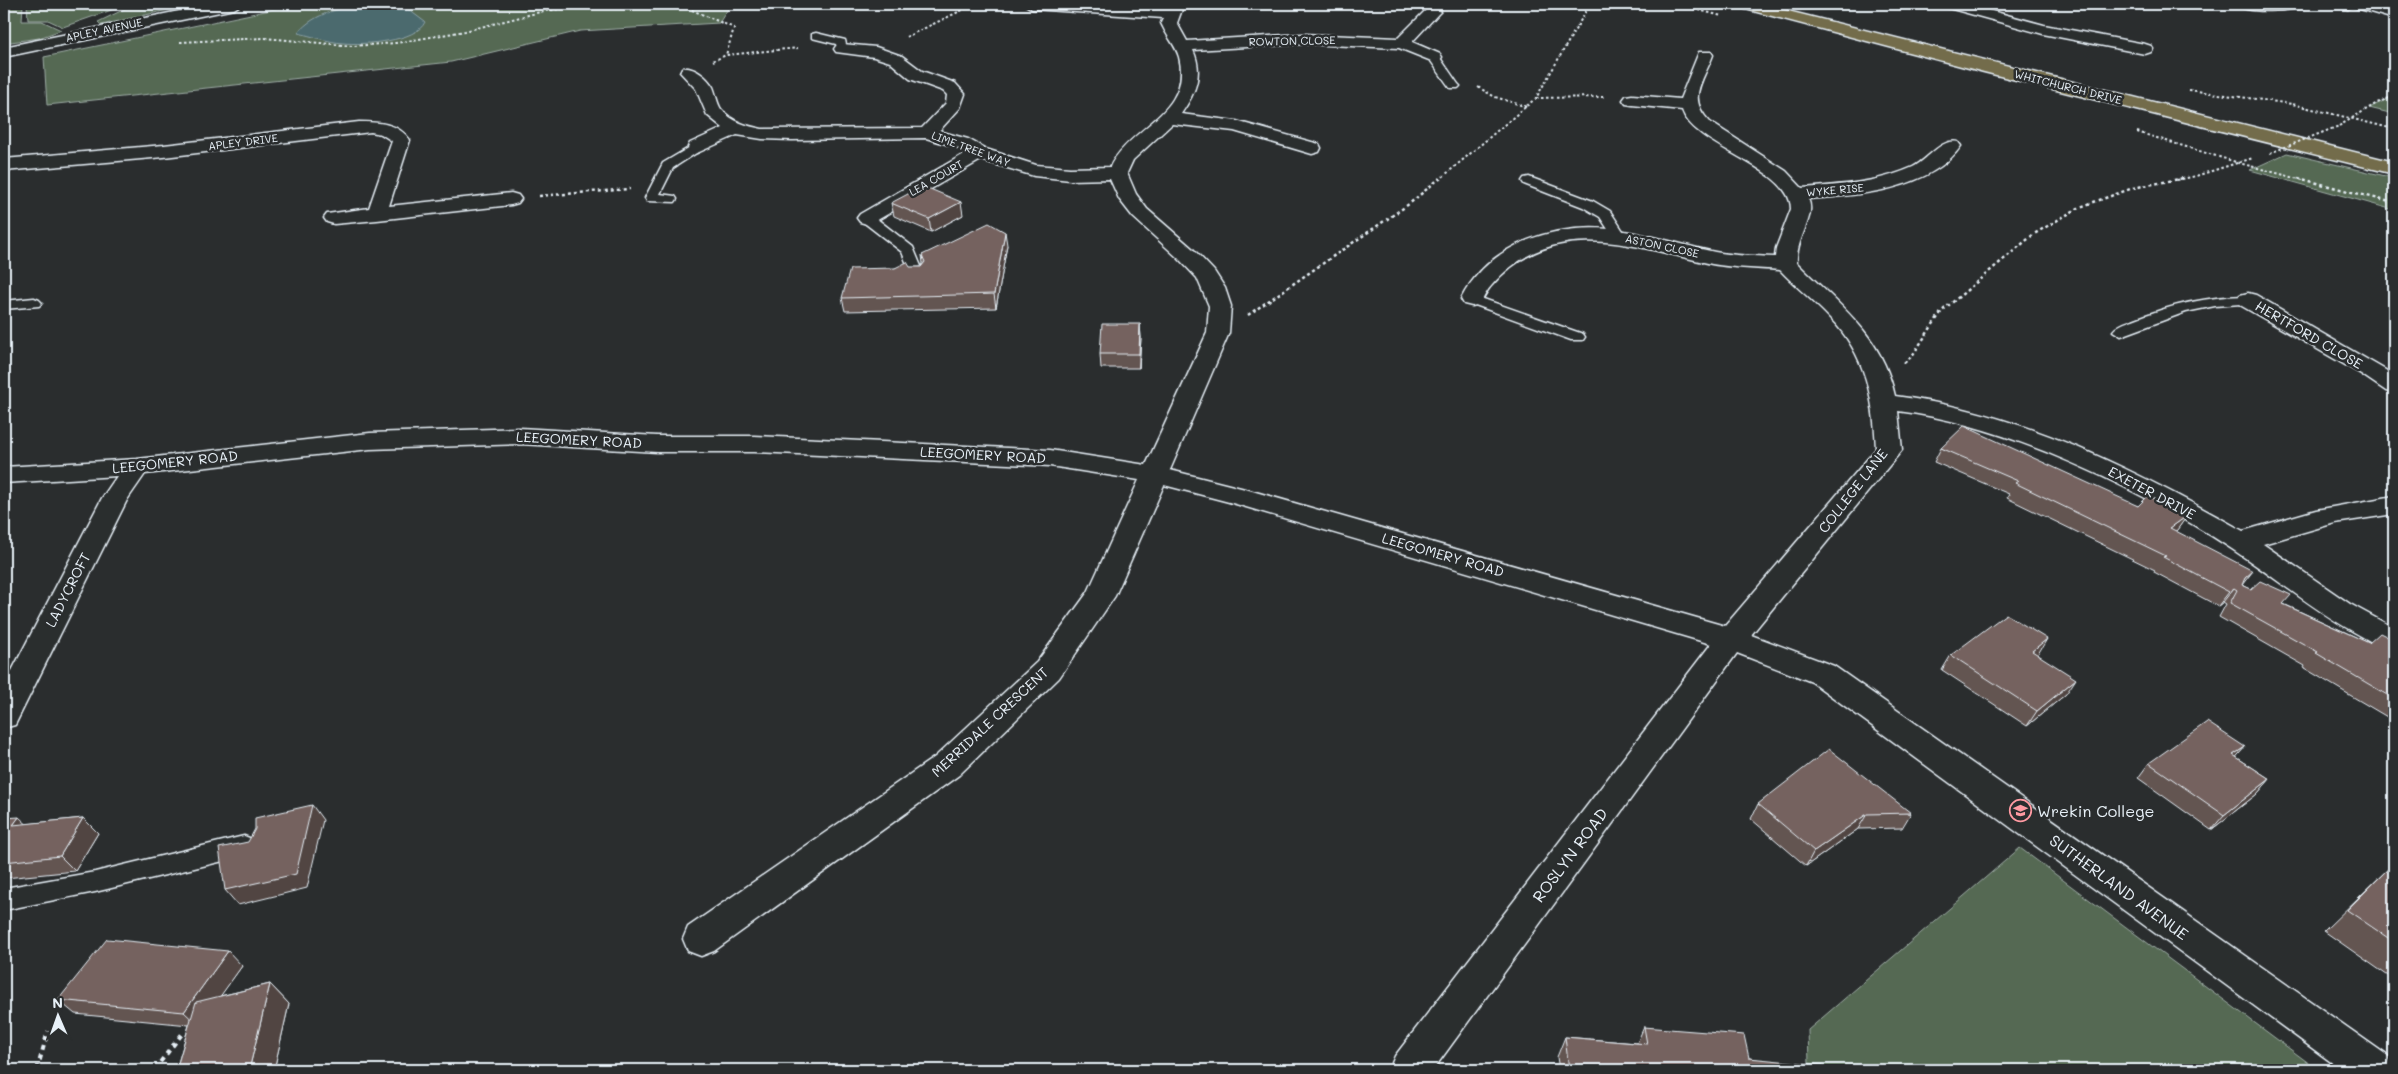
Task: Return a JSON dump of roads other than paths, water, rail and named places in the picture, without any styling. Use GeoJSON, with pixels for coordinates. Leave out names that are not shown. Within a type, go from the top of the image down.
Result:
{"type":"FeatureCollection","features":[{"type":"Feature","properties":{"kind":"main road","name":"WHITCHURCH DRIVE"},"geometry":{"type":"LineString","coordinates":[[1743,4],[1990,68],[2394,168]]}},
{"type":"Feature","properties":{"kind":"street","name":"APLEY AVENUE"},"geometry":{"type":"LineString","coordinates":[[4,52],[234,4]]}},
{"type":"Feature","properties":{"kind":"street"},"geometry":{"type":"LineString","coordinates":[[1032,4],[1174,9],[1168,23],[1172,34],[1187,55],[1191,80],[1185,98],[1169,118],[1124,158],[1117,173],[1124,191],[1140,212],[1193,261],[1211,285],[1219,303],[1218,333],[1154,474]]}},
{"type":"Feature","properties":{"kind":"street"},"geometry":{"type":"LineString","coordinates":[[1950,4],[2043,30],[2111,37],[2145,49]]}},
{"type":"Feature","properties":{"kind":"street"},"geometry":{"type":"LineString","coordinates":[[2245,4],[2282,7],[2300,4]]}},
{"type":"Feature","properties":{"kind":"street"},"geometry":{"type":"LineString","coordinates":[[1402,43],[1433,7]]}},
{"type":"Feature","properties":{"kind":"street","name":"ROWTON CLOSE"},"geometry":{"type":"LineString","coordinates":[[1182,46],[1303,39],[1402,43],[1434,57]]}},
{"type":"Feature","properties":{"kind":"street"},"geometry":{"type":"LineString","coordinates":[[842,49],[876,52],[896,59],[916,75],[949,87],[956,94],[954,104],[927,132]]}},
{"type":"Feature","properties":{"kind":"street"},"geometry":{"type":"LineString","coordinates":[[1705,55],[1688,102],[1690,111],[1698,121],[1766,165],[1797,194],[1802,208],[1786,250],[1786,264]]}},
{"type":"Feature","properties":{"kind":"street","name":"LIME TREE WAY"},"geometry":{"type":"LineString","coordinates":[[688,72],[704,87],[713,111],[735,129],[762,134],[792,136],[902,131],[927,132],[962,144],[979,153],[1034,170],[1070,174],[1117,173]]}},
{"type":"Feature","properties":{"kind":"street"},"geometry":{"type":"LineString","coordinates":[[1632,100],[1689,105]]}},
{"type":"Feature","properties":{"kind":"street"},"geometry":{"type":"LineString","coordinates":[[1169,118],[1236,126],[1312,148]]}},
{"type":"Feature","properties":{"kind":"street","name":"APLEY DRIVE"},"geometry":{"type":"LineString","coordinates":[[4,165],[164,152],[360,127],[379,128],[395,132],[401,140],[377,214]]}},
{"type":"Feature","properties":{"kind":"street"},"geometry":{"type":"LineString","coordinates":[[697,147],[735,129]]}},
{"type":"Feature","properties":{"kind":"street","name":"WYKE RISE"},"geometry":{"type":"LineString","coordinates":[[1797,194],[1853,190],[1888,182],[1923,169],[1952,146]]}},
{"type":"Feature","properties":{"kind":"street","name":"LEA COURT"},"geometry":{"type":"LineString","coordinates":[[867,218],[979,153]]}},
{"type":"Feature","properties":{"kind":"street"},"geometry":{"type":"LineString","coordinates":[[334,218],[511,199]]}},
{"type":"Feature","properties":{"kind":"street","name":"ASTON CLOSE"},"geometry":{"type":"LineString","coordinates":[[1472,299],[1478,285],[1506,258],[1535,243],[1591,235],[1620,237],[1726,260],[1786,264]]}},
{"type":"Feature","properties":{"kind":"street","name":"COLLEGE LANE"},"geometry":{"type":"LineString","coordinates":[[1731,639],[1888,450],[1883,392],[1870,356],[1856,332],[1838,312],[1810,290],[1786,264]]}},
{"type":"Feature","properties":{"kind":"street","name":"HERTFORD CLOSE"},"geometry":{"type":"LineString","coordinates":[[2248,300],[2369,369],[2394,386]]}},
{"type":"Feature","properties":{"kind":"street","name":"EXETER DRIVE"},"geometry":{"type":"LineString","coordinates":[[1883,392],[2042,442],[2154,492],[2241,542],[2340,612],[2394,642]]}},
{"type":"Feature","properties":{"kind":"street","name":"LEEGOMERY ROAD"},"geometry":{"type":"LineString","coordinates":[[4,475],[138,467],[370,441],[520,436],[657,444],[754,444],[1050,458],[1154,474],[1236,495],[1731,639]]}},
{"type":"Feature","properties":{"kind":"street","name":"LADYCROFT"},"geometry":{"type":"LineString","coordinates":[[4,716],[115,498],[138,467]]}},
{"type":"Feature","properties":{"kind":"street","name":"MERRIDALE CRESCENT"},"geometry":{"type":"LineString","coordinates":[[701,939],[947,766],[1048,670],[1101,596],[1154,474]]}},
{"type":"Feature","properties":{"kind":"street"},"geometry":{"type":"LineString","coordinates":[[2241,542],[2274,530],[2344,511],[2394,505]]}},
{"type":"Feature","properties":{"kind":"street","name":"ROSLYN ROAD"},"geometry":{"type":"LineString","coordinates":[[1409,1070],[1731,639]]}},
{"type":"Feature","properties":{"kind":"street","name":"SUTHERLAND AVENUE"},"geometry":{"type":"LineString","coordinates":[[1731,639],[1823,674],[2374,1070]]}},
{"type":"Feature","properties":{"kind":"lane"},"geometry":{"type":"LineString","coordinates":[[2347,4],[2394,16]]}},
{"type":"Feature","properties":{"kind":"lane"},"geometry":{"type":"LineString","coordinates":[[816,36],[841,42],[842,49]]}},
{"type":"Feature","properties":{"kind":"lane"},"geometry":{"type":"LineString","coordinates":[[1434,57],[1454,86]]}},
{"type":"Feature","properties":{"kind":"lane"},"geometry":{"type":"LineString","coordinates":[[670,199],[652,198],[668,166],[697,147]]}},
{"type":"Feature","properties":{"kind":"lane"},"geometry":{"type":"LineString","coordinates":[[1529,181],[1593,207],[1605,214],[1620,237]]}},
{"type":"Feature","properties":{"kind":"lane"},"geometry":{"type":"LineString","coordinates":[[867,218],[908,250],[918,276]]}},
{"type":"Feature","properties":{"kind":"lane"},"geometry":{"type":"LineString","coordinates":[[1472,299],[1577,337]]}},
{"type":"Feature","properties":{"kind":"lane"},"geometry":{"type":"LineString","coordinates":[[2121,331],[2148,318],[2200,304],[2228,300],[2248,300]]}},
{"type":"Feature","properties":{"kind":"lane"},"geometry":{"type":"LineString","coordinates":[[4,305],[34,303]]}},
{"type":"Feature","properties":{"kind":"lane"},"geometry":{"type":"LineString","coordinates":[[4,899],[95,882],[253,843]]}},
{"type":"Feature","properties":{"kind":"water"},"geometry":{"type":"Polygon","coordinates":[[[369,4],[401,4],[425,22],[420,29],[411,34],[375,43],[337,42],[298,33],[312,20],[330,12],[369,4]]]}},
{"type":"Feature","properties":{"kind":"place","name":"Wrekin College"},"geometry":{"type":"Point","coordinates":[2021,811]}}]}
